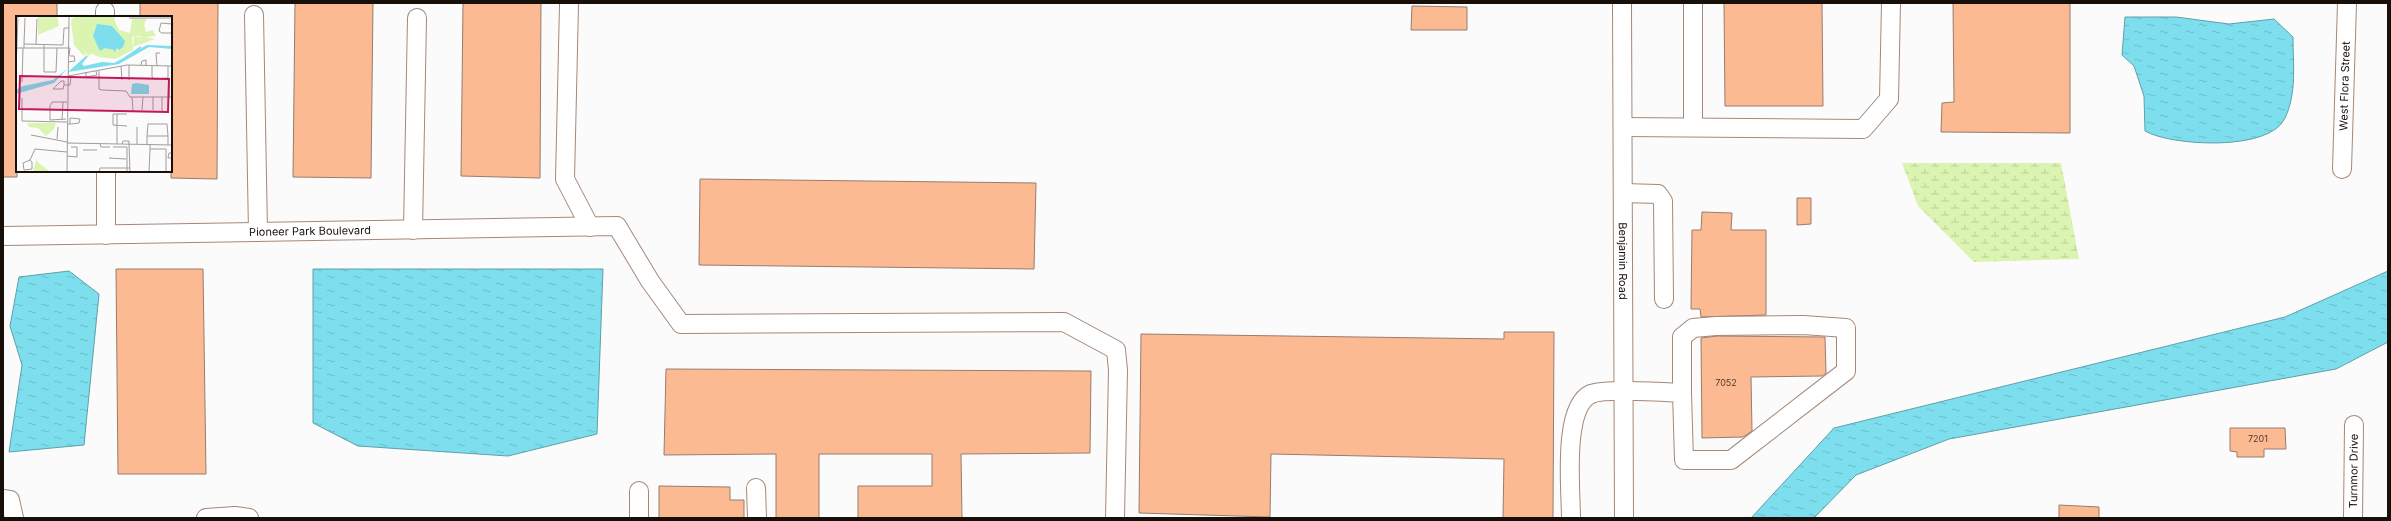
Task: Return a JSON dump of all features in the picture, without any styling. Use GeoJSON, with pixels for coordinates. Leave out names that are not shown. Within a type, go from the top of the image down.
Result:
{"type":"FeatureCollection","features":[{"type":"Feature","properties":{"kind":"street","name":"Benjamin Road"},"geometry":{"type":"LineString","coordinates":[[1622,3],[1624,518]]}},
{"type":"Feature","properties":{"kind":"street"},"geometry":{"type":"LineString","coordinates":[[1693,3],[1693,127]]}},
{"type":"Feature","properties":{"kind":"street"},"geometry":{"type":"LineString","coordinates":[[1623,127],[1863,129],[1889,99],[1891,3]]}},
{"type":"Feature","properties":{"kind":"street","name":"West Flora Street"},"geometry":{"type":"LineString","coordinates":[[2342,169],[2347,3]]}},
{"type":"Feature","properties":{"kind":"street"},"geometry":{"type":"LineString","coordinates":[[569,5],[565,178],[590,227]]}},
{"type":"Feature","properties":{"kind":"street"},"geometry":{"type":"LineString","coordinates":[[254,15],[258,232]]}},
{"type":"Feature","properties":{"kind":"street"},"geometry":{"type":"LineString","coordinates":[[413,230],[416,18]]}},
{"type":"Feature","properties":{"kind":"street"},"geometry":{"type":"LineString","coordinates":[[106,172],[106,235]]}},
{"type":"Feature","properties":{"kind":"street"},"geometry":{"type":"LineString","coordinates":[[1623,193],[1658,194],[1663,201],[1664,299]]}},
{"type":"Feature","properties":{"kind":"street","name":"Pioneer Park Boulevard"},"geometry":{"type":"LineString","coordinates":[[3,236],[617,226],[650,280],[682,324],[1064,322],[1116,350],[1118,370],[1115,518]]}},
{"type":"Feature","properties":{"kind":"street"},"geometry":{"type":"LineString","coordinates":[[1804,325],[1846,328],[1846,371],[1731,460],[1684,460],[1682,393],[1682,337],[1692,328],[1716,326],[1804,325]]}},
{"type":"Feature","properties":{"kind":"street"},"geometry":{"type":"LineString","coordinates":[[1571,518],[1571,429],[1581,400],[1592,393],[1624,391],[1682,393]]}},
{"type":"Feature","properties":{"kind":"street","name":"Turnmor Drive"},"geometry":{"type":"LineString","coordinates":[[2353,518],[2354,425]]}},
{"type":"Feature","properties":{"kind":"street"},"geometry":{"type":"LineString","coordinates":[[756,488],[757,518]]}},
{"type":"Feature","properties":{"kind":"street"},"geometry":{"type":"LineString","coordinates":[[639,491],[639,518]]}},
{"type":"Feature","properties":{"kind":"street"},"geometry":{"type":"LineString","coordinates":[[3,499],[10,500],[14,518]]}},
{"type":"Feature","properties":{"kind":"street"},"geometry":{"type":"LineString","coordinates":[[206,518],[235,516],[249,518]]}},
{"type":"Feature","properties":{"kind":"green space"},"geometry":{"type":"Polygon","coordinates":[[[1902,163],[2061,163],[2079,259],[1974,262],[1918,206],[1902,163]]]}},
{"type":"Feature","properties":{"kind":"water"},"geometry":{"type":"Polygon","coordinates":[[[2125,17],[2176,17],[2229,24],[2274,19],[2293,37],[2293,89],[2285,118],[2276,129],[2260,136],[2241,141],[2219,143],[2176,140],[2145,131],[2144,96],[2134,66],[2122,55],[2125,17]]]}},
{"type":"Feature","properties":{"kind":"water"},"geometry":{"type":"Polygon","coordinates":[[[313,269],[603,269],[597,434],[508,456],[358,446],[313,423],[313,269]]]}},
{"type":"Feature","properties":{"kind":"water"},"geometry":{"type":"Polygon","coordinates":[[[69,271],[99,294],[84,445],[9,452],[22,365],[10,326],[19,277],[69,271]]]}},
{"type":"Feature","properties":{"kind":"water"},"geometry":{"type":"Polygon","coordinates":[[[2388,271],[2388,342],[2336,369],[1949,439],[1856,475],[1814,518],[1751,518],[1834,428],[2285,317],[2388,271]]]}},
{"type":"Feature","properties":{"kind":"building"},"geometry":{"type":"Polygon","coordinates":[[[3,3],[57,3],[57,16],[16,16],[17,177],[3,177],[3,3]]]}},
{"type":"Feature","properties":{"kind":"building"},"geometry":{"type":"Polygon","coordinates":[[[140,3],[218,3],[217,179],[171,178],[172,16],[140,16],[140,3]]]}},
{"type":"Feature","properties":{"kind":"building"},"geometry":{"type":"Polygon","coordinates":[[[295,3],[373,3],[371,178],[293,177],[295,3]]]}},
{"type":"Feature","properties":{"kind":"building"},"geometry":{"type":"Polygon","coordinates":[[[463,3],[541,3],[540,178],[461,176],[463,3]]]}},
{"type":"Feature","properties":{"kind":"building"},"geometry":{"type":"Polygon","coordinates":[[[1724,3],[1822,3],[1823,106],[1725,106],[1724,3]]]}},
{"type":"Feature","properties":{"kind":"building"},"geometry":{"type":"Polygon","coordinates":[[[1953,3],[2070,3],[2070,133],[1941,132],[1942,103],[1954,102],[1953,3]]]}},
{"type":"Feature","properties":{"kind":"building"},"geometry":{"type":"Polygon","coordinates":[[[1412,6],[1467,7],[1467,30],[1411,30],[1412,6]]]}},
{"type":"Feature","properties":{"kind":"building"},"geometry":{"type":"Polygon","coordinates":[[[700,179],[1036,183],[1034,269],[699,265],[700,179]]]}},
{"type":"Feature","properties":{"kind":"building"},"geometry":{"type":"Polygon","coordinates":[[[1797,198],[1811,198],[1811,224],[1797,225],[1797,198]]]}},
{"type":"Feature","properties":{"kind":"building"},"geometry":{"type":"Polygon","coordinates":[[[1702,212],[1732,213],[1731,230],[1766,230],[1766,315],[1701,317],[1700,309],[1691,309],[1692,230],[1701,230],[1702,212]]]}},
{"type":"Feature","properties":{"kind":"building"},"geometry":{"type":"Polygon","coordinates":[[[116,269],[203,269],[206,474],[118,474],[116,269]]]}},
{"type":"Feature","properties":{"kind":"building"},"geometry":{"type":"Polygon","coordinates":[[[1504,332],[1554,332],[1553,518],[1503,518],[1504,459],[1271,454],[1270,517],[1139,513],[1141,334],[1504,339],[1504,332]]]}},
{"type":"Feature","properties":{"kind":"building"},"geometry":{"type":"Polygon","coordinates":[[[1717,336],[1825,337],[1826,373],[1822,376],[1751,377],[1752,431],[1743,437],[1702,438],[1701,338],[1717,336]]]}},
{"type":"Feature","properties":{"kind":"building"},"geometry":{"type":"Polygon","coordinates":[[[666,369],[1091,371],[1090,453],[961,454],[962,518],[858,518],[858,486],[932,486],[932,454],[819,454],[819,518],[776,518],[776,454],[664,455],[666,369]]]}},
{"type":"Feature","properties":{"kind":"building"},"geometry":{"type":"Polygon","coordinates":[[[2230,428],[2285,428],[2286,449],[2264,449],[2264,457],[2237,457],[2237,452],[2230,451],[2230,428]]]}},
{"type":"Feature","properties":{"kind":"building"},"geometry":{"type":"Polygon","coordinates":[[[659,486],[730,487],[730,500],[744,500],[744,518],[659,518],[659,486]]]}},
{"type":"Feature","properties":{"kind":"building"},"geometry":{"type":"Polygon","coordinates":[[[2059,505],[2099,507],[2099,518],[2059,518],[2059,505]]]}}]}
